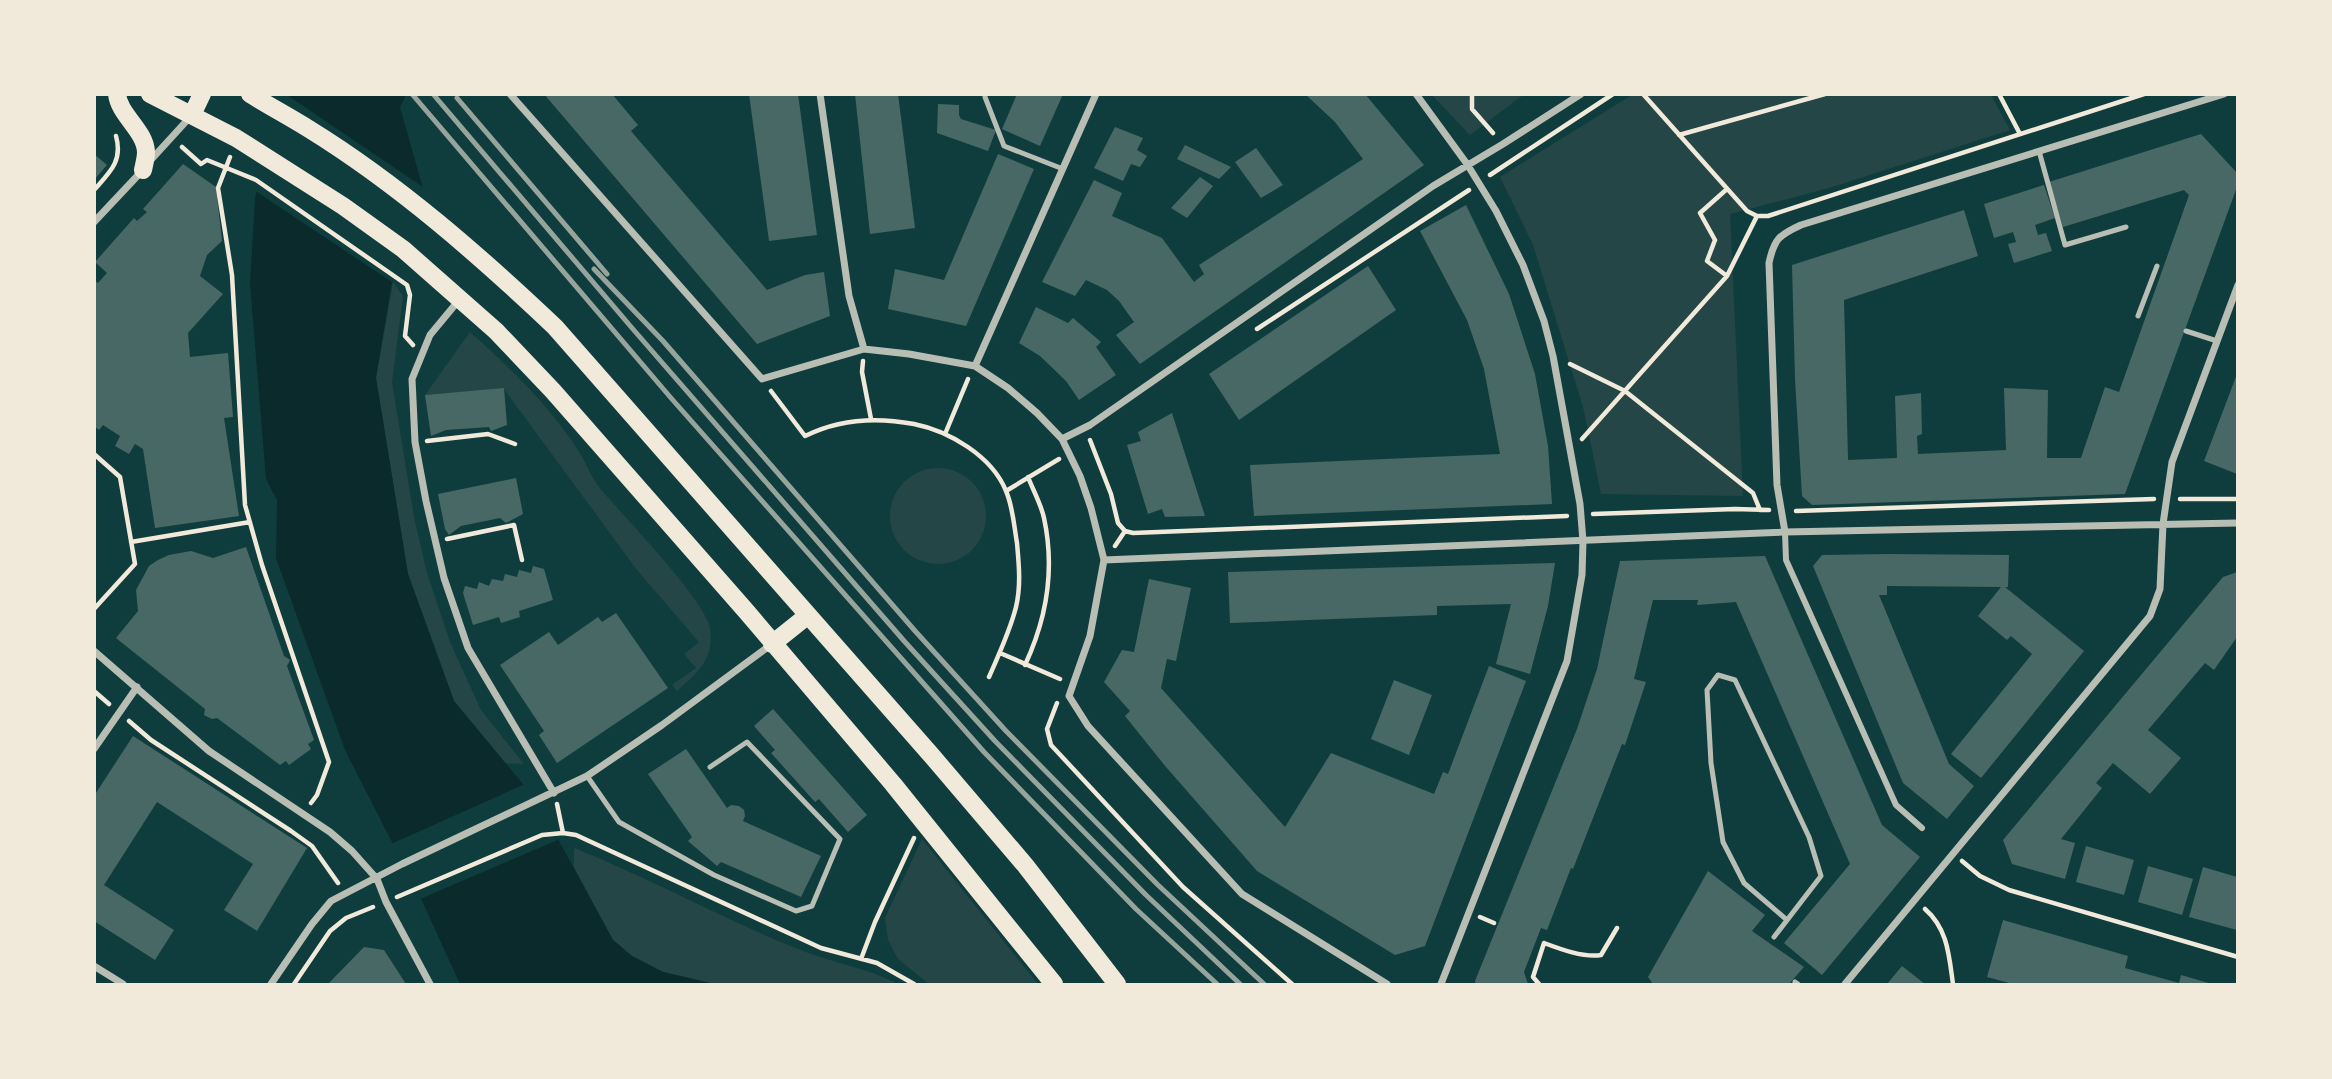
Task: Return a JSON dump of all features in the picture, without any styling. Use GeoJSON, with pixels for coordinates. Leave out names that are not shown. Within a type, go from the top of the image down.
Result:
{"type":"FeatureCollection","features":[{"type":"Feature","properties":{"kind":"main road"},"geometry":{"type":"LineString","coordinates":[[117,94],[118,102],[133,123],[146,150],[143,170]]}},
{"type":"Feature","properties":{"kind":"main road"},"geometry":{"type":"LineString","coordinates":[[150,94],[263,154],[343,206],[403,249],[496,331],[737,601],[893,784],[1054,985]]}},
{"type":"Feature","properties":{"kind":"main road"},"geometry":{"type":"LineString","coordinates":[[192,115],[202,94]]}},
{"type":"Feature","properties":{"kind":"main road"},"geometry":{"type":"LineString","coordinates":[[250,94],[322,138],[416,206],[555,327],[916,737],[1025,865],[1117,985]]}},
{"type":"Feature","properties":{"kind":"main road"},"geometry":{"type":"LineString","coordinates":[[772,644],[807,616]]}},
{"type":"Feature","properties":{"kind":"street"},"geometry":{"type":"LineString","coordinates":[[510,94],[762,379],[864,349],[909,354],[975,366],[1037,412],[1062,439],[1080,476],[1104,560],[1090,636],[1069,696],[1088,726],[1242,894],[1387,985]]}},
{"type":"Feature","properties":{"kind":"street"},"geometry":{"type":"LineString","coordinates":[[820,94],[849,296],[864,349]]}},
{"type":"Feature","properties":{"kind":"street"},"geometry":{"type":"LineString","coordinates":[[975,366],[1096,94]]}},
{"type":"Feature","properties":{"kind":"street"},"geometry":{"type":"LineString","coordinates":[[1416,94],[1467,164],[1496,211],[1524,265],[1553,356],[1580,504],[1583,541],[1582,575],[1567,661],[1441,985]]}},
{"type":"Feature","properties":{"kind":"street"},"geometry":{"type":"LineString","coordinates":[[1062,439],[1090,425],[1433,186],[1581,94]]}},
{"type":"Feature","properties":{"kind":"street"},"geometry":{"type":"LineString","coordinates":[[1923,828],[1896,805],[1786,561],[1785,533],[1777,485],[1769,263],[1772,249],[1781,234],[1801,225],[2224,94]]}},
{"type":"Feature","properties":{"kind":"street"},"geometry":{"type":"LineString","coordinates":[[94,222],[192,115]]}},
{"type":"Feature","properties":{"kind":"street"},"geometry":{"type":"LineString","coordinates":[[1845,985],[2150,616],[2161,589],[2163,524],[2172,462],[2236,291]]}},
{"type":"Feature","properties":{"kind":"street"},"geometry":{"type":"LineString","coordinates":[[460,299],[430,335],[412,379],[415,442],[444,578],[468,648],[554,793]]}},
{"type":"Feature","properties":{"kind":"street"},"geometry":{"type":"LineString","coordinates":[[1104,560],[1785,533],[2238,523]]}},
{"type":"Feature","properties":{"kind":"street"},"geometry":{"type":"LineString","coordinates":[[271,985],[331,901],[401,864],[587,776],[663,725],[772,644]]}},
{"type":"Feature","properties":{"kind":"street"},"geometry":{"type":"LineString","coordinates":[[94,651],[209,751],[330,832],[352,851],[377,879],[386,902],[430,985]]}},
{"type":"Feature","properties":{"kind":"street"},"geometry":{"type":"LineString","coordinates":[[94,750],[137,687]]}},
{"type":"Feature","properties":{"kind":"street"},"geometry":{"type":"LineString","coordinates":[[94,966],[123,985]]}},
{"type":"Feature","properties":{"kind":"lane"},"geometry":{"type":"LineString","coordinates":[[985,97],[1004,146],[1063,169]]}},
{"type":"Feature","properties":{"kind":"lane"},"geometry":{"type":"LineString","coordinates":[[2039,152],[2065,245],[2126,227]]}},
{"type":"Feature","properties":{"kind":"lane"},"geometry":{"type":"LineString","coordinates":[[2138,316],[2157,266]]}},
{"type":"Feature","properties":{"kind":"lane"},"geometry":{"type":"LineString","coordinates":[[2186,331],[2217,341]]}},
{"type":"Feature","properties":{"kind":"lane"},"geometry":{"type":"LineString","coordinates":[[1774,937],[1821,876],[1809,837],[1735,680],[1718,675],[1707,690],[1711,763],[1723,842],[1744,883],[1787,920]]}},
{"type":"Feature","properties":{"kind":"lane"},"geometry":{"type":"LineString","coordinates":[[587,776],[619,822],[714,875],[796,912],[812,906],[840,839],[747,741],[710,767]]}},
{"type":"Feature","properties":{"kind":"path"},"geometry":{"type":"LineString","coordinates":[[1472,94],[1472,109],[1503,144]]}},
{"type":"Feature","properties":{"kind":"path"},"geometry":{"type":"LineString","coordinates":[[1252,332],[1614,94]]}},
{"type":"Feature","properties":{"kind":"path"},"geometry":{"type":"LineString","coordinates":[[1643,94],[1747,211],[1757,216],[1768,216],[2144,94]]}},
{"type":"Feature","properties":{"kind":"path"},"geometry":{"type":"LineString","coordinates":[[1679,135],[1825,94]]}},
{"type":"Feature","properties":{"kind":"path"},"geometry":{"type":"LineString","coordinates":[[1999,94],[2020,134]]}},
{"type":"Feature","properties":{"kind":"path"},"geometry":{"type":"LineString","coordinates":[[94,190],[110,172],[120,152],[115,130]]}},
{"type":"Feature","properties":{"kind":"path"},"geometry":{"type":"LineString","coordinates":[[291,831],[317,795],[329,762],[262,565],[245,505],[232,275],[218,188],[226,167],[256,180],[407,285],[410,295],[405,336],[421,355]]}},
{"type":"Feature","properties":{"kind":"path"},"geometry":{"type":"LineString","coordinates":[[1727,189],[1700,213],[1715,240],[1707,261],[1727,276]]}},
{"type":"Feature","properties":{"kind":"path"},"geometry":{"type":"LineString","coordinates":[[1570,453],[1727,276],[1757,216]]}},
{"type":"Feature","properties":{"kind":"path"},"geometry":{"type":"LineString","coordinates":[[1553,356],[1625,391],[1753,494],[1760,510],[1598,514]]}},
{"type":"Feature","properties":{"kind":"path"},"geometry":{"type":"LineString","coordinates":[[945,434],[975,366]]}},
{"type":"Feature","properties":{"kind":"path"},"geometry":{"type":"LineString","coordinates":[[862,372],[871,419]]}},
{"type":"Feature","properties":{"kind":"path"},"geometry":{"type":"LineString","coordinates":[[762,379],[805,436],[833,425],[871,419],[923,426],[945,434],[981,458],[992,470],[1006,491],[1014,524],[1020,582],[1016,606],[989,677]]}},
{"type":"Feature","properties":{"kind":"path"},"geometry":{"type":"LineString","coordinates":[[415,442],[488,434],[514,444]]}},
{"type":"Feature","properties":{"kind":"path"},"geometry":{"type":"LineString","coordinates":[[1090,439],[1111,494],[1118,523],[1125,531],[1133,533],[1563,516]]}},
{"type":"Feature","properties":{"kind":"path"},"geometry":{"type":"LineString","coordinates":[[1006,491],[1068,453]]}},
{"type":"Feature","properties":{"kind":"path"},"geometry":{"type":"LineString","coordinates":[[94,454],[120,477],[135,564],[94,610]]}},
{"type":"Feature","properties":{"kind":"path"},"geometry":{"type":"LineString","coordinates":[[1025,665],[1037,638],[1048,601],[1049,562],[1044,516],[1028,477]]}},
{"type":"Feature","properties":{"kind":"path"},"geometry":{"type":"LineString","coordinates":[[2197,499],[2238,499]]}},
{"type":"Feature","properties":{"kind":"path"},"geometry":{"type":"LineString","coordinates":[[1808,511],[2139,500]]}},
{"type":"Feature","properties":{"kind":"path"},"geometry":{"type":"LineString","coordinates":[[131,542],[250,523]]}},
{"type":"Feature","properties":{"kind":"path"},"geometry":{"type":"LineString","coordinates":[[436,541],[514,525],[522,560]]}},
{"type":"Feature","properties":{"kind":"path"},"geometry":{"type":"LineString","coordinates":[[1000,653],[1073,684]]}},
{"type":"Feature","properties":{"kind":"path"},"geometry":{"type":"LineString","coordinates":[[94,691],[151,740],[312,846],[356,914]]}},
{"type":"Feature","properties":{"kind":"path"},"geometry":{"type":"LineString","coordinates":[[1069,696],[1059,698],[1052,712],[1047,729],[1051,745],[1183,887],[1292,985]]}},
{"type":"Feature","properties":{"kind":"path"},"geometry":{"type":"LineString","coordinates":[[554,793],[563,833]]}},
{"type":"Feature","properties":{"kind":"path"},"geometry":{"type":"LineString","coordinates":[[861,958],[917,831]]}},
{"type":"Feature","properties":{"kind":"path"},"geometry":{"type":"LineString","coordinates":[[294,985],[330,931],[346,918],[542,835],[563,833],[576,835],[821,948],[877,963],[914,985]]}},
{"type":"Feature","properties":{"kind":"path"},"geometry":{"type":"LineString","coordinates":[[1953,854],[1980,876],[2008,890],[2238,957]]}},
{"type":"Feature","properties":{"kind":"path"},"geometry":{"type":"LineString","coordinates":[[1915,900],[1936,919],[1948,945],[1953,985]]}},
{"type":"Feature","properties":{"kind":"path"},"geometry":{"type":"LineString","coordinates":[[1539,985],[1533,977],[1544,943],[1570,951],[1601,955],[1617,928]]}},
{"type":"Feature","properties":{"kind":"shaded area"},"geometry":{"type":"Polygon","coordinates":[[[280,95],[406,95],[400,107],[422,185],[392,282],[376,378],[408,574],[454,701],[523,784],[559,841],[613,940],[632,956],[663,972],[715,984],[460,984],[423,903],[345,750],[276,558],[277,500],[266,479],[250,284],[255,198],[280,95]]]}},
{"type":"Feature","properties":{"kind":"shaded area"},"geometry":{"type":"Polygon","coordinates":[[[1432,95],[1523,95],[1470,135],[1432,95]]]}},
{"type":"Feature","properties":{"kind":"shaded area"},"geometry":{"type":"Polygon","coordinates":[[[1632,95],[1991,95],[2010,130],[1829,188],[1730,214],[1743,496],[1601,494],[1583,407],[1533,245],[1500,177],[1632,95]]]}},
{"type":"Feature","properties":{"kind":"shaded area"},"geometry":{"type":"Polygon","coordinates":[[[393,282],[403,296],[392,382],[414,517],[427,573],[450,642],[481,710],[524,764],[505,763],[454,701],[408,574],[376,378],[393,282]]]}},
{"type":"Feature","properties":{"kind":"shaded area"},"geometry":{"type":"Polygon","coordinates":[[[470,332],[514,373],[567,433],[599,487],[662,558],[705,616],[711,640],[707,657],[698,671],[677,691],[672,685],[696,668],[684,654],[699,642],[637,570],[504,389],[425,395],[470,332]]]}},
{"type":"Feature","properties":{"kind":"shaded area"},"geometry":{"type":"Polygon","coordinates":[[[938,468],[956,472],[972,482],[982,498],[986,516],[982,534],[972,550],[956,560],[938,564],[920,560],[904,550],[894,534],[890,516],[894,498],[904,482],[920,472],[938,468]]]}},
{"type":"Feature","properties":{"kind":"shaded area"},"geometry":{"type":"Polygon","coordinates":[[[922,839],[1038,984],[929,984],[898,959],[888,940],[885,918],[922,839]]]}},
{"type":"Feature","properties":{"kind":"shaded area"},"geometry":{"type":"Polygon","coordinates":[[[574,848],[810,954],[874,973],[898,984],[715,984],[663,972],[632,956],[613,940],[574,867],[574,848]]]}},
{"type":"Feature","properties":{"kind":"pier"},"geometry":{"type":"Polygon","coordinates":[[[277,95],[287,95],[423,187],[392,282],[254,190],[277,95]]]}},
{"type":"Feature","properties":{"kind":"pier"},"geometry":{"type":"Polygon","coordinates":[[[525,784],[560,839],[420,899],[391,844],[525,784]]]}},
{"type":"Feature","properties":{"kind":"building"},"geometry":{"type":"Polygon","coordinates":[[[544,94],[612,94],[638,125],[631,131],[767,290],[805,275],[824,272],[830,316],[757,344],[544,94]]]}},
{"type":"Feature","properties":{"kind":"building"},"geometry":{"type":"Polygon","coordinates":[[[749,94],[798,94],[817,235],[769,241],[749,94]]]}},
{"type":"Feature","properties":{"kind":"building"},"geometry":{"type":"Polygon","coordinates":[[[855,94],[898,94],[915,228],[870,234],[855,94]]]}},
{"type":"Feature","properties":{"kind":"building"},"geometry":{"type":"Polygon","coordinates":[[[1017,94],[1063,94],[1040,146],[1002,129],[1017,94]]]}},
{"type":"Feature","properties":{"kind":"building"},"geometry":{"type":"Polygon","coordinates":[[[1305,94],[1365,94],[1424,165],[1140,364],[1116,335],[1134,322],[1107,290],[1086,280],[1075,296],[1042,282],[1094,180],[1122,193],[1112,216],[1162,238],[1194,282],[1204,274],[1199,265],[1363,159],[1335,122],[1305,94]]]}},
{"type":"Feature","properties":{"kind":"building"},"geometry":{"type":"Polygon","coordinates":[[[938,104],[959,105],[961,119],[996,130],[988,151],[937,133],[938,104]]]}},
{"type":"Feature","properties":{"kind":"building"},"geometry":{"type":"Polygon","coordinates":[[[1115,127],[1143,138],[1137,150],[1147,156],[1140,167],[1131,164],[1123,181],[1094,168],[1115,127]]]}},
{"type":"Feature","properties":{"kind":"building"},"geometry":{"type":"Polygon","coordinates":[[[2201,134],[2237,173],[2237,187],[2125,494],[1812,505],[1802,496],[1792,265],[1964,210],[1978,256],[1844,300],[1848,460],[1897,458],[1895,396],[1921,393],[1922,434],[1917,436],[1918,454],[2006,450],[2004,388],[2048,390],[2047,458],[2081,458],[2105,387],[2119,392],[2189,195],[2184,190],[2063,227],[2049,182],[2201,134]]]}},
{"type":"Feature","properties":{"kind":"building"},"geometry":{"type":"Polygon","coordinates":[[[1185,145],[1231,167],[1219,179],[1177,159],[1185,145]]]}},
{"type":"Feature","properties":{"kind":"building"},"geometry":{"type":"Polygon","coordinates":[[[1256,148],[1283,185],[1261,198],[1235,162],[1256,148]]]}},
{"type":"Feature","properties":{"kind":"building"},"geometry":{"type":"Polygon","coordinates":[[[94,154],[107,165],[94,180],[94,154]]]}},
{"type":"Feature","properties":{"kind":"building"},"geometry":{"type":"Polygon","coordinates":[[[998,154],[1034,169],[966,326],[888,309],[895,269],[944,280],[998,154]]]}},
{"type":"Feature","properties":{"kind":"building"},"geometry":{"type":"Polygon","coordinates":[[[183,164],[216,187],[222,241],[207,255],[200,276],[223,294],[188,333],[190,357],[228,353],[233,417],[224,418],[239,516],[155,528],[143,449],[135,444],[129,454],[115,446],[120,436],[103,425],[99,430],[94,426],[94,280],[98,283],[107,273],[95,262],[134,218],[137,221],[147,212],[143,209],[183,164]]]}},
{"type":"Feature","properties":{"kind":"building"},"geometry":{"type":"Polygon","coordinates":[[[1200,177],[1213,186],[1187,218],[1171,208],[1200,177]]]}},
{"type":"Feature","properties":{"kind":"building"},"geometry":{"type":"Polygon","coordinates":[[[2044,185],[2055,218],[2035,225],[2038,235],[2046,233],[2052,251],[2014,263],[2008,244],[2016,242],[2013,232],[1994,238],[1984,204],[2044,185]]]}},
{"type":"Feature","properties":{"kind":"building"},"geometry":{"type":"Polygon","coordinates":[[[1466,205],[1509,294],[1535,374],[1548,446],[1552,504],[1254,516],[1250,465],[1500,454],[1484,369],[1467,320],[1420,231],[1466,205]]]}},
{"type":"Feature","properties":{"kind":"building"},"geometry":{"type":"Polygon","coordinates":[[[1368,266],[1396,310],[1239,420],[1209,374],[1368,266]]]}},
{"type":"Feature","properties":{"kind":"building"},"geometry":{"type":"Polygon","coordinates":[[[1036,307],[1068,323],[1073,318],[1101,342],[1096,347],[1116,375],[1079,400],[1066,381],[1040,356],[1019,343],[1036,307]]]}},
{"type":"Feature","properties":{"kind":"building"},"geometry":{"type":"Polygon","coordinates":[[[2237,374],[2237,474],[2204,461],[2237,374]]]}},
{"type":"Feature","properties":{"kind":"building"},"geometry":{"type":"Polygon","coordinates":[[[504,388],[507,425],[491,431],[489,427],[446,430],[431,436],[425,395],[504,388]]]}},
{"type":"Feature","properties":{"kind":"building"},"geometry":{"type":"Polygon","coordinates":[[[1172,413],[1205,516],[1165,517],[1162,509],[1148,514],[1127,445],[1141,441],[1138,432],[1172,413]]]}},
{"type":"Feature","properties":{"kind":"building"},"geometry":{"type":"Polygon","coordinates":[[[516,478],[523,514],[506,523],[500,518],[461,526],[449,535],[445,529],[438,494],[516,478]]]}},
{"type":"Feature","properties":{"kind":"building"},"geometry":{"type":"Polygon","coordinates":[[[246,547],[284,656],[290,660],[287,666],[314,740],[308,744],[311,749],[289,765],[286,761],[280,765],[217,718],[204,715],[205,709],[116,638],[138,611],[136,590],[149,566],[169,555],[191,551],[213,558],[246,547]]]}},
{"type":"Feature","properties":{"kind":"building"},"geometry":{"type":"Polygon","coordinates":[[[1822,555],[2009,555],[2008,587],[2005,587],[2084,651],[1981,778],[1951,754],[2032,654],[2011,636],[2007,640],[1978,616],[2001,587],[1887,586],[1887,595],[1879,595],[1949,764],[1974,786],[1947,819],[1903,783],[1813,566],[1822,555]]]}},
{"type":"Feature","properties":{"kind":"building"},"geometry":{"type":"Polygon","coordinates":[[[1765,556],[1882,825],[1920,857],[1822,975],[1784,943],[1850,864],[1736,602],[1697,605],[1698,600],[1653,600],[1634,679],[1646,682],[1625,745],[1622,744],[1547,930],[1541,928],[1524,972],[1528,984],[1476,984],[1577,729],[1597,669],[1620,561],[1765,556]]]}},
{"type":"Feature","properties":{"kind":"building"},"geometry":{"type":"Polygon","coordinates":[[[1555,563],[1548,606],[1530,674],[1496,664],[1511,604],[1437,606],[1437,615],[1230,623],[1228,572],[1555,563]]]}},
{"type":"Feature","properties":{"kind":"building"},"geometry":{"type":"Polygon","coordinates":[[[533,566],[544,569],[553,600],[519,611],[520,617],[501,623],[499,617],[473,625],[463,593],[465,586],[477,589],[479,582],[489,586],[492,579],[503,581],[505,574],[517,577],[519,570],[531,573],[533,566]]]}},
{"type":"Feature","properties":{"kind":"building"},"geometry":{"type":"Polygon","coordinates":[[[2237,572],[2237,637],[2214,670],[2205,663],[2148,730],[2181,758],[2150,794],[2113,763],[2096,783],[2102,788],[2061,839],[2075,843],[2065,879],[2012,864],[2003,840],[2223,577],[2237,572]]]}},
{"type":"Feature","properties":{"kind":"building"},"geometry":{"type":"Polygon","coordinates":[[[1149,579],[1191,588],[1176,661],[1167,659],[1161,688],[1285,827],[1331,753],[1434,794],[1443,772],[1448,774],[1489,666],[1526,681],[1425,946],[1395,955],[1257,871],[1125,716],[1130,711],[1104,682],[1122,650],[1134,652],[1149,579]]]}},
{"type":"Feature","properties":{"kind":"building"},"geometry":{"type":"Polygon","coordinates":[[[616,613],[668,688],[557,763],[539,735],[544,731],[500,665],[549,632],[558,645],[598,617],[602,622],[616,613]]]}},
{"type":"Feature","properties":{"kind":"building"},"geometry":{"type":"Polygon","coordinates":[[[1394,680],[1432,695],[1409,755],[1371,739],[1394,680]]]}},
{"type":"Feature","properties":{"kind":"building"},"geometry":{"type":"Polygon","coordinates":[[[773,709],[867,815],[848,832],[819,799],[815,802],[771,753],[775,750],[754,726],[773,709]]]}},
{"type":"Feature","properties":{"kind":"building"},"geometry":{"type":"Polygon","coordinates":[[[133,736],[307,848],[257,931],[224,910],[253,864],[157,802],[104,885],[174,930],[155,960],[94,921],[94,796],[133,736]]]}},
{"type":"Feature","properties":{"kind":"building"},"geometry":{"type":"Polygon","coordinates":[[[686,749],[727,808],[731,805],[744,810],[743,821],[821,856],[801,897],[721,862],[717,866],[688,841],[692,837],[648,774],[686,749]]]}},
{"type":"Feature","properties":{"kind":"building"},"geometry":{"type":"Polygon","coordinates":[[[2086,846],[2134,860],[2124,895],[2076,882],[2086,846]]]}},
{"type":"Feature","properties":{"kind":"building"},"geometry":{"type":"Polygon","coordinates":[[[2148,866],[2193,879],[2182,915],[2138,902],[2148,866]]]}},
{"type":"Feature","properties":{"kind":"building"},"geometry":{"type":"Polygon","coordinates":[[[2203,867],[2237,877],[2237,930],[2189,917],[2203,867]]]}},
{"type":"Feature","properties":{"kind":"building"},"geometry":{"type":"Polygon","coordinates":[[[1708,871],[1765,915],[1752,931],[1804,967],[1789,984],[1653,984],[1648,977],[1708,871]]]}},
{"type":"Feature","properties":{"kind":"building"},"geometry":{"type":"Polygon","coordinates":[[[2003,920],[2128,956],[2125,968],[2179,983],[2181,975],[2212,984],[2013,984],[1987,977],[2003,920]]]}},
{"type":"Feature","properties":{"kind":"building"},"geometry":{"type":"Polygon","coordinates":[[[364,947],[384,950],[406,984],[328,984],[364,947]]]}},
{"type":"Feature","properties":{"kind":"building"},"geometry":{"type":"Polygon","coordinates":[[[1902,966],[1925,984],[1887,984],[1902,966]]]}},
{"type":"Feature","properties":{"kind":"railway"},"geometry":{"type":"LineString","coordinates":[[412,94],[671,398],[984,752],[1136,909],[1217,984]]}},
{"type":"Feature","properties":{"kind":"railway"},"geometry":{"type":"LineString","coordinates":[[433,94],[905,642],[995,741],[1146,895],[1240,984]]}},
{"type":"Feature","properties":{"kind":"railway"},"geometry":{"type":"LineString","coordinates":[[457,98],[607,274]]}},
{"type":"Feature","properties":{"kind":"railway"},"geometry":{"type":"LineString","coordinates":[[594,269],[663,341],[916,632],[1006,731],[1158,885],[1264,984]]}}]}
